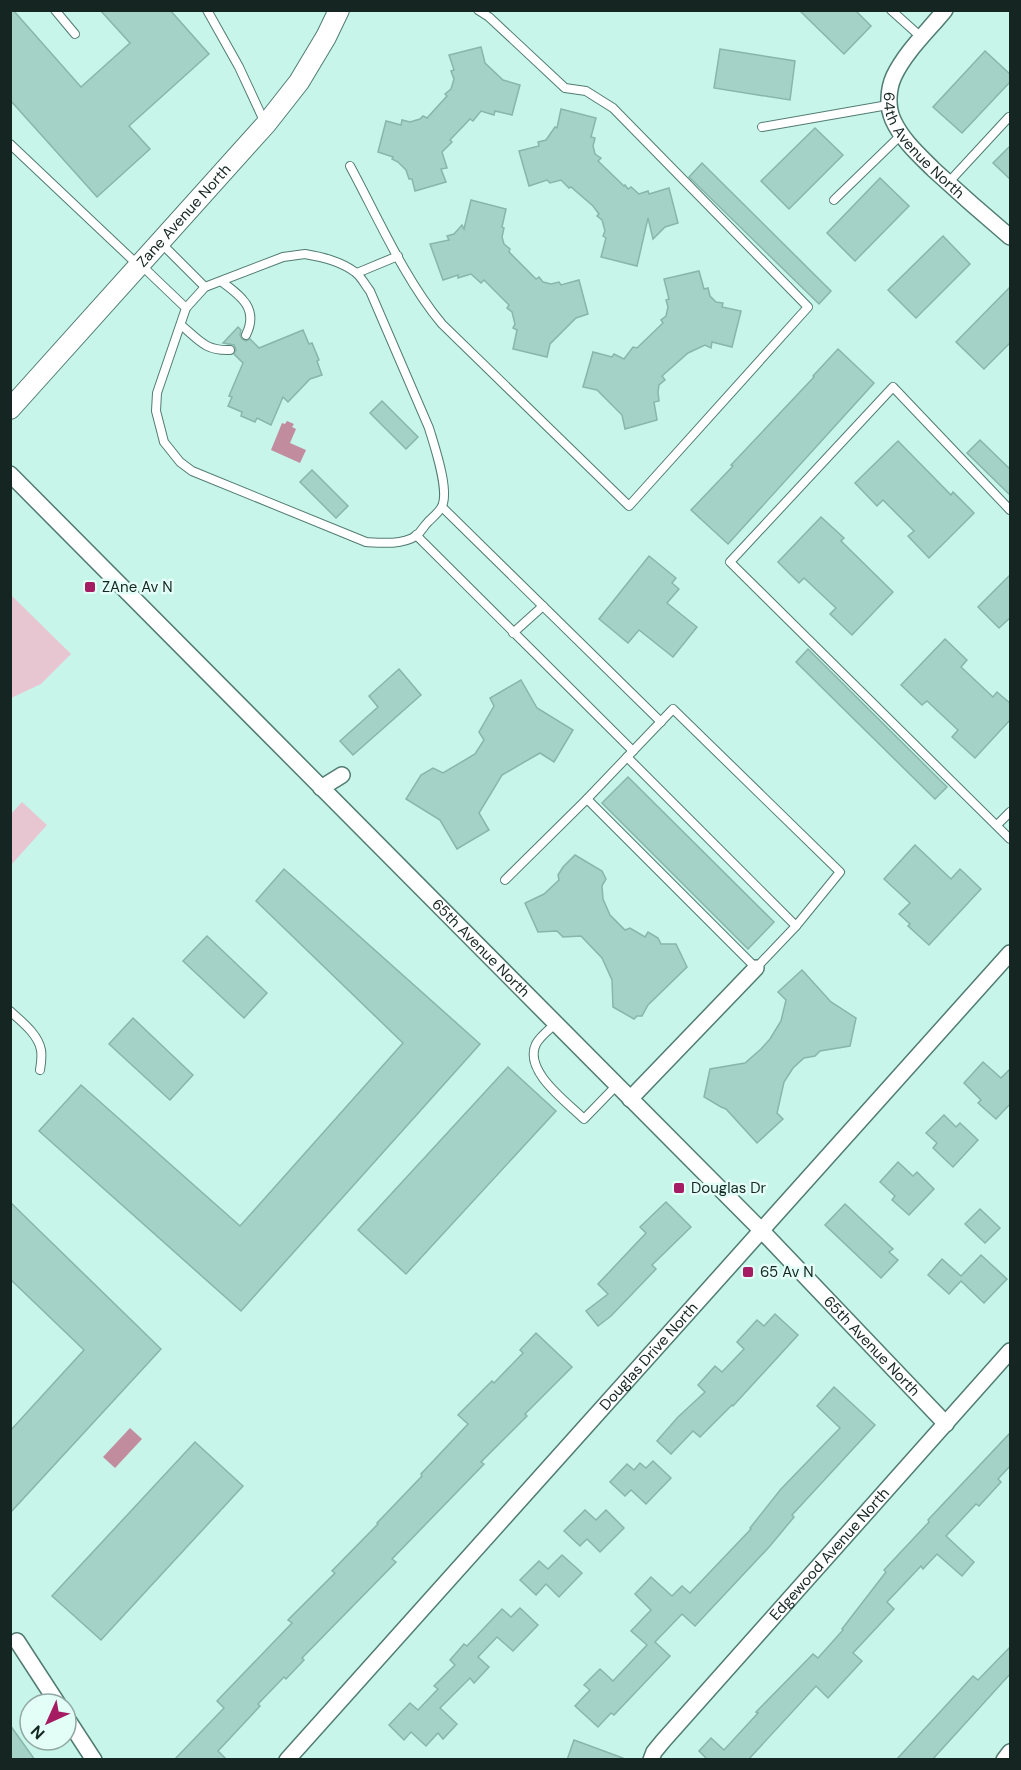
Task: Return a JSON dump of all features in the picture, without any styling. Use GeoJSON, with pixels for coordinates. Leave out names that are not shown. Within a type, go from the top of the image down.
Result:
{"type":"FeatureCollection","features":[{"type":"Feature","properties":{"kind":"street","name":"Zane Avenue North"},"geometry":{"type":"LineString","coordinates":[[10,410],[266,124],[299,82],[339,10]]}},
{"type":"Feature","properties":{"kind":"street","name":"64th Avenue North"},"geometry":{"type":"LineString","coordinates":[[945,10],[893,77],[888,105],[902,135],[914,150],[977,210],[1011,237]]}},
{"type":"Feature","properties":{"kind":"street","name":"65th Avenue North"},"geometry":{"type":"LineString","coordinates":[[10,474],[762,1231],[946,1424]]}},
{"type":"Feature","properties":{"kind":"street"},"geometry":{"type":"LineString","coordinates":[[321,788],[342,775]]}},
{"type":"Feature","properties":{"kind":"street","name":"Douglas Drive North"},"geometry":{"type":"LineString","coordinates":[[287,1760],[1011,953]]}},
{"type":"Feature","properties":{"kind":"street"},"geometry":{"type":"LineString","coordinates":[[630,1099],[756,968]]}},
{"type":"Feature","properties":{"kind":"street","name":"Edgewood Avenue North"},"geometry":{"type":"LineString","coordinates":[[651,1760],[663,1741],[1011,1351]]}},
{"type":"Feature","properties":{"kind":"street"},"geometry":{"type":"LineString","coordinates":[[14,1637],[50,1692]]}},
{"type":"Feature","properties":{"kind":"street"},"geometry":{"type":"LineString","coordinates":[[78,1735],[94,1760]]}},
{"type":"Feature","properties":{"kind":"street"},"geometry":{"type":"LineString","coordinates":[[1004,1760],[1011,1752]]}},
{"type":"Feature","properties":{"kind":"lane"},"geometry":{"type":"LineString","coordinates":[[55,10],[75,34]]}},
{"type":"Feature","properties":{"kind":"lane"},"geometry":{"type":"LineString","coordinates":[[207,10],[239,67],[266,124]]}},
{"type":"Feature","properties":{"kind":"lane"},"geometry":{"type":"LineString","coordinates":[[350,166],[428,307],[442,324],[628,506],[808,307],[613,108],[586,91],[565,88],[489,17],[478,10]]}},
{"type":"Feature","properties":{"kind":"lane"},"geometry":{"type":"LineString","coordinates":[[891,10],[921,38]]}},
{"type":"Feature","properties":{"kind":"lane"},"geometry":{"type":"LineString","coordinates":[[762,127],[888,105]]}},
{"type":"Feature","properties":{"kind":"lane"},"geometry":{"type":"LineString","coordinates":[[948,183],[1009,117]]}},
{"type":"Feature","properties":{"kind":"lane"},"geometry":{"type":"LineString","coordinates":[[834,200],[902,135]]}},
{"type":"Feature","properties":{"kind":"lane"},"geometry":{"type":"LineString","coordinates":[[10,144],[186,308]]}},
{"type":"Feature","properties":{"kind":"lane"},"geometry":{"type":"LineString","coordinates":[[160,243],[206,287]]}},
{"type":"Feature","properties":{"kind":"lane"},"geometry":{"type":"LineString","coordinates":[[305,254],[339,263],[357,273],[370,291],[429,428],[442,476],[444,495],[442,507],[416,535],[405,540],[385,543],[366,542],[192,471],[180,462],[164,442],[156,411],[158,393],[186,308],[206,287],[283,257],[305,254]]}},
{"type":"Feature","properties":{"kind":"lane"},"geometry":{"type":"LineString","coordinates":[[357,273],[398,256]]}},
{"type":"Feature","properties":{"kind":"lane"},"geometry":{"type":"LineString","coordinates":[[222,282],[246,303],[251,316],[250,328],[246,335]]}},
{"type":"Feature","properties":{"kind":"lane"},"geometry":{"type":"LineString","coordinates":[[181,325],[205,345],[216,350],[230,350]]}},
{"type":"Feature","properties":{"kind":"lane"},"geometry":{"type":"LineString","coordinates":[[1011,510],[893,387],[730,562],[1011,838]]}},
{"type":"Feature","properties":{"kind":"lane"},"geometry":{"type":"LineString","coordinates":[[442,507],[661,722]]}},
{"type":"Feature","properties":{"kind":"lane"},"geometry":{"type":"LineString","coordinates":[[416,535],[796,926]]}},
{"type":"Feature","properties":{"kind":"lane"},"geometry":{"type":"LineString","coordinates":[[513,633],[543,606]]}},
{"type":"Feature","properties":{"kind":"lane"},"geometry":{"type":"LineString","coordinates":[[505,880],[674,709],[840,872],[796,926],[756,968],[587,799]]}},
{"type":"Feature","properties":{"kind":"lane"},"geometry":{"type":"LineString","coordinates":[[997,825],[1011,812]]}},
{"type":"Feature","properties":{"kind":"lane"},"geometry":{"type":"LineString","coordinates":[[10,1011],[36,1038],[41,1051],[40,1070]]}},
{"type":"Feature","properties":{"kind":"lane"},"geometry":{"type":"LineString","coordinates":[[556,1023],[537,1043],[534,1053],[535,1065],[541,1077],[584,1119],[617,1085]]}},
{"type":"Feature","properties":{"kind":"shaded area"},"geometry":{"type":"Polygon","coordinates":[[[287,421],[294,424],[292,427],[296,429],[290,443],[306,450],[300,463],[271,450],[282,423],[285,424],[287,421]]]}},
{"type":"Feature","properties":{"kind":"shaded area"},"geometry":{"type":"Polygon","coordinates":[[[11,595],[71,654],[41,684],[11,698],[11,595]]]}},
{"type":"Feature","properties":{"kind":"shaded area"},"geometry":{"type":"Polygon","coordinates":[[[22,802],[47,825],[11,865],[11,814],[22,802]]]}},
{"type":"Feature","properties":{"kind":"shaded area"},"geometry":{"type":"Polygon","coordinates":[[[130,1428],[142,1439],[115,1468],[103,1457],[130,1428]]]}},
{"type":"Feature","properties":{"kind":"building"},"geometry":{"type":"Polygon","coordinates":[[[10,10],[13,10],[81,87],[130,43],[100,10],[170,10],[209,54],[129,126],[150,149],[97,197],[10,100],[10,10]]]}},
{"type":"Feature","properties":{"kind":"building"},"geometry":{"type":"Polygon","coordinates":[[[799,10],[855,10],[871,26],[844,54],[799,10]]]}},
{"type":"Feature","properties":{"kind":"building"},"geometry":{"type":"Polygon","coordinates":[[[481,47],[485,63],[503,80],[520,85],[512,115],[495,111],[494,115],[481,111],[473,121],[470,119],[442,152],[447,168],[441,169],[446,182],[415,191],[412,179],[409,179],[406,170],[392,159],[393,157],[378,152],[386,121],[401,125],[402,120],[410,122],[423,116],[427,118],[451,89],[454,79],[451,71],[454,70],[449,55],[481,47]]]}},
{"type":"Feature","properties":{"kind":"building"},"geometry":{"type":"Polygon","coordinates":[[[720,49],[795,61],[790,100],[714,88],[720,49]]]}},
{"type":"Feature","properties":{"kind":"building"},"geometry":{"type":"Polygon","coordinates":[[[985,51],[1011,75],[1011,81],[962,133],[933,107],[985,51]]]}},
{"type":"Feature","properties":{"kind":"building"},"geometry":{"type":"Polygon","coordinates":[[[561,109],[596,118],[591,137],[595,138],[593,146],[595,154],[601,158],[598,161],[628,189],[631,187],[639,194],[648,191],[649,194],[669,188],[678,223],[665,227],[653,239],[648,218],[637,266],[601,257],[606,238],[603,236],[605,231],[602,220],[597,216],[599,214],[593,206],[571,187],[569,188],[561,180],[550,183],[547,180],[529,186],[519,151],[539,146],[538,142],[546,140],[555,127],[557,128],[561,109]]]}},
{"type":"Feature","properties":{"kind":"building"},"geometry":{"type":"Polygon","coordinates":[[[815,128],[843,155],[789,209],[761,181],[815,128]]]}},
{"type":"Feature","properties":{"kind":"building"},"geometry":{"type":"Polygon","coordinates":[[[1011,145],[1011,180],[993,163],[1011,145]]]}},
{"type":"Feature","properties":{"kind":"building"},"geometry":{"type":"Polygon","coordinates":[[[702,163],[831,291],[819,304],[689,177],[702,163]]]}},
{"type":"Feature","properties":{"kind":"building"},"geometry":{"type":"Polygon","coordinates":[[[880,178],[909,206],[855,261],[827,233],[880,178]]]}},
{"type":"Feature","properties":{"kind":"building"},"geometry":{"type":"Polygon","coordinates":[[[471,200],[506,209],[502,227],[504,228],[502,237],[504,244],[536,279],[539,277],[543,282],[551,284],[559,282],[561,285],[579,280],[588,314],[576,318],[550,344],[547,357],[513,349],[517,330],[513,328],[515,324],[512,312],[507,308],[509,305],[484,280],[481,283],[471,274],[443,280],[430,244],[449,240],[447,236],[454,234],[462,225],[464,229],[471,200]]]}},
{"type":"Feature","properties":{"kind":"building"},"geometry":{"type":"Polygon","coordinates":[[[943,236],[970,264],[916,318],[888,290],[943,236]]]}},
{"type":"Feature","properties":{"kind":"building"},"geometry":{"type":"Polygon","coordinates":[[[699,271],[704,289],[708,288],[710,296],[716,302],[723,303],[722,307],[741,311],[732,347],[712,342],[711,348],[705,345],[688,353],[662,376],[665,380],[659,385],[659,401],[654,402],[657,420],[625,429],[622,415],[597,390],[583,387],[593,352],[612,357],[614,354],[624,359],[633,347],[637,348],[663,323],[661,320],[666,316],[668,307],[666,300],[669,299],[664,279],[699,271]]]}},
{"type":"Feature","properties":{"kind":"building"},"geometry":{"type":"Polygon","coordinates":[[[1011,286],[1011,342],[984,369],[956,342],[1011,286]]]}},
{"type":"Feature","properties":{"kind":"building"},"geometry":{"type":"Polygon","coordinates":[[[238,327],[241,330],[242,339],[246,341],[250,339],[259,348],[303,330],[309,344],[312,343],[319,360],[317,361],[322,375],[310,379],[288,402],[283,397],[271,425],[257,418],[255,422],[241,416],[242,412],[228,406],[232,397],[229,396],[243,363],[234,354],[236,350],[234,345],[223,343],[238,327]]]}},
{"type":"Feature","properties":{"kind":"building"},"geometry":{"type":"Polygon","coordinates":[[[838,349],[874,383],[728,544],[691,510],[838,349]]]}},
{"type":"Feature","properties":{"kind":"building"},"geometry":{"type":"Polygon","coordinates":[[[382,401],[418,437],[406,449],[370,413],[382,401]]]}},
{"type":"Feature","properties":{"kind":"building"},"geometry":{"type":"Polygon","coordinates":[[[980,440],[1011,470],[1011,496],[967,453],[980,440]]]}},
{"type":"Feature","properties":{"kind":"building"},"geometry":{"type":"Polygon","coordinates":[[[898,441],[951,495],[953,492],[974,513],[929,558],[908,536],[914,531],[883,500],[877,506],[855,483],[898,441]]]}},
{"type":"Feature","properties":{"kind":"building"},"geometry":{"type":"Polygon","coordinates":[[[312,470],[348,506],[336,518],[300,482],[312,470]]]}},
{"type":"Feature","properties":{"kind":"building"},"geometry":{"type":"Polygon","coordinates":[[[821,517],[844,538],[841,541],[893,592],[852,635],[830,614],[836,608],[804,578],[799,583],[778,562],[821,517]]]}},
{"type":"Feature","properties":{"kind":"building"},"geometry":{"type":"Polygon","coordinates":[[[649,556],[676,578],[672,583],[679,589],[667,603],[697,627],[673,657],[639,630],[628,643],[599,619],[649,556]]]}},
{"type":"Feature","properties":{"kind":"building"},"geometry":{"type":"Polygon","coordinates":[[[1011,574],[1011,617],[999,628],[978,607],[1011,574]]]}},
{"type":"Feature","properties":{"kind":"building"},"geometry":{"type":"Polygon","coordinates":[[[945,639],[967,660],[961,667],[993,697],[997,692],[1011,704],[1011,719],[975,758],[952,737],[958,730],[927,701],[922,705],[901,685],[945,639]]]}},
{"type":"Feature","properties":{"kind":"building"},"geometry":{"type":"Polygon","coordinates":[[[808,649],[947,787],[935,799],[796,662],[808,649]]]}},
{"type":"Feature","properties":{"kind":"building"},"geometry":{"type":"Polygon","coordinates":[[[399,669],[421,695],[353,755],[340,741],[378,707],[369,696],[399,669]]]}},
{"type":"Feature","properties":{"kind":"building"},"geometry":{"type":"Polygon","coordinates":[[[521,680],[537,708],[573,730],[554,762],[540,753],[502,775],[479,813],[489,830],[457,849],[440,820],[406,799],[421,775],[433,768],[443,773],[475,754],[484,740],[479,732],[494,706],[490,698],[521,680]]]}},
{"type":"Feature","properties":{"kind":"building"},"geometry":{"type":"Polygon","coordinates":[[[628,777],[774,922],[748,949],[602,803],[628,777]]]}},
{"type":"Feature","properties":{"kind":"building"},"geometry":{"type":"Polygon","coordinates":[[[915,845],[951,879],[960,869],[981,889],[929,945],[908,926],[910,924],[899,914],[910,903],[884,879],[915,845]]]}},
{"type":"Feature","properties":{"kind":"building"},"geometry":{"type":"Polygon","coordinates":[[[575,855],[602,871],[606,879],[602,886],[603,899],[610,915],[625,930],[630,928],[645,937],[648,932],[658,938],[661,944],[676,944],[687,967],[648,1005],[642,1016],[634,1019],[613,1007],[612,980],[602,958],[581,936],[563,937],[557,931],[538,932],[525,903],[544,894],[559,880],[558,875],[563,867],[575,855]]]}},
{"type":"Feature","properties":{"kind":"building"},"geometry":{"type":"Polygon","coordinates":[[[284,869],[480,1044],[241,1311],[39,1131],[81,1085],[240,1226],[403,1043],[256,901],[284,869]]]}},
{"type":"Feature","properties":{"kind":"building"},"geometry":{"type":"Polygon","coordinates":[[[207,936],[267,993],[244,1018],[183,961],[207,936]]]}},
{"type":"Feature","properties":{"kind":"building"},"geometry":{"type":"Polygon","coordinates":[[[802,970],[831,1002],[856,1018],[850,1046],[820,1051],[815,1056],[804,1058],[793,1068],[784,1082],[777,1113],[783,1119],[757,1143],[726,1109],[704,1097],[710,1069],[745,1063],[761,1049],[781,1021],[786,1000],[778,992],[802,970]]]}},
{"type":"Feature","properties":{"kind":"building"},"geometry":{"type":"Polygon","coordinates":[[[133,1018],[193,1075],[170,1100],[109,1044],[133,1018]]]}},
{"type":"Feature","properties":{"kind":"building"},"geometry":{"type":"Polygon","coordinates":[[[983,1062],[1001,1078],[1011,1068],[1011,1103],[996,1119],[978,1103],[981,1100],[964,1083],[983,1062]]]}},
{"type":"Feature","properties":{"kind":"building"},"geometry":{"type":"Polygon","coordinates":[[[508,1067],[556,1111],[406,1274],[358,1230],[508,1067]]]}},
{"type":"Feature","properties":{"kind":"building"},"geometry":{"type":"Polygon","coordinates":[[[944,1115],[956,1127],[960,1123],[978,1140],[953,1167],[933,1148],[937,1143],[926,1133],[944,1115]]]}},
{"type":"Feature","properties":{"kind":"building"},"geometry":{"type":"Polygon","coordinates":[[[898,1162],[913,1176],[917,1172],[934,1189],[909,1215],[892,1200],[895,1196],[880,1182],[898,1162]]]}},
{"type":"Feature","properties":{"kind":"building"},"geometry":{"type":"Polygon","coordinates":[[[10,1202],[161,1349],[10,1513],[10,1431],[84,1350],[10,1279],[10,1202]]]}},
{"type":"Feature","properties":{"kind":"building"},"geometry":{"type":"Polygon","coordinates":[[[666,1202],[691,1227],[652,1265],[656,1269],[611,1316],[598,1326],[586,1311],[608,1294],[598,1284],[646,1233],[640,1227],[666,1202]]]}},
{"type":"Feature","properties":{"kind":"building"},"geometry":{"type":"Polygon","coordinates":[[[845,1204],[893,1249],[889,1252],[898,1260],[881,1278],[825,1225],[845,1204]]]}},
{"type":"Feature","properties":{"kind":"building"},"geometry":{"type":"Polygon","coordinates":[[[980,1209],[1000,1228],[985,1243],[965,1224],[980,1209]]]}},
{"type":"Feature","properties":{"kind":"building"},"geometry":{"type":"Polygon","coordinates":[[[981,1255],[1007,1279],[984,1303],[961,1281],[949,1294],[928,1275],[942,1259],[961,1276],[981,1255]]]}},
{"type":"Feature","properties":{"kind":"building"},"geometry":{"type":"Polygon","coordinates":[[[775,1314],[798,1335],[733,1406],[700,1437],[693,1431],[671,1454],[657,1441],[705,1392],[698,1385],[715,1366],[722,1372],[744,1349],[737,1342],[757,1320],[764,1326],[775,1314]]]}},
{"type":"Feature","properties":{"kind":"building"},"geometry":{"type":"Polygon","coordinates":[[[536,1333],[572,1367],[481,1462],[484,1464],[392,1559],[396,1562],[302,1658],[304,1660],[286,1679],[284,1677],[258,1704],[260,1706],[218,1751],[227,1760],[174,1760],[224,1708],[217,1701],[292,1623],[288,1620],[335,1573],[332,1571],[378,1524],[468,1424],[458,1415],[523,1353],[520,1350],[536,1333]]]}},
{"type":"Feature","properties":{"kind":"building"},"geometry":{"type":"Polygon","coordinates":[[[834,1387],[875,1425],[792,1515],[794,1517],[770,1546],[695,1626],[682,1614],[655,1642],[670,1656],[614,1715],[611,1713],[598,1727],[575,1706],[590,1690],[584,1685],[600,1669],[613,1681],[647,1645],[631,1631],[651,1610],[635,1594],[651,1577],[672,1596],[682,1586],[690,1593],[751,1529],[781,1489],[840,1428],[817,1406],[834,1387]]]}},
{"type":"Feature","properties":{"kind":"building"},"geometry":{"type":"Polygon","coordinates":[[[1011,1432],[1011,1465],[998,1479],[1001,1482],[979,1506],[976,1504],[946,1536],[974,1562],[962,1576],[937,1554],[923,1569],[921,1566],[887,1602],[894,1609],[853,1653],[862,1661],[828,1698],[816,1686],[748,1760],[708,1760],[699,1751],[711,1738],[724,1750],[758,1713],[756,1712],[813,1654],[818,1658],[843,1630],[886,1572],[884,1570],[1011,1432]]]}},
{"type":"Feature","properties":{"kind":"building"},"geometry":{"type":"Polygon","coordinates":[[[195,1442],[243,1486],[101,1640],[52,1596],[195,1442]]]}},
{"type":"Feature","properties":{"kind":"building"},"geometry":{"type":"Polygon","coordinates":[[[653,1461],[671,1478],[646,1504],[631,1490],[625,1496],[610,1482],[627,1464],[634,1470],[640,1463],[646,1468],[653,1461]]]}},
{"type":"Feature","properties":{"kind":"building"},"geometry":{"type":"Polygon","coordinates":[[[585,1510],[596,1520],[606,1510],[624,1528],[600,1552],[587,1539],[580,1546],[564,1531],[585,1510]]]}},
{"type":"Feature","properties":{"kind":"building"},"geometry":{"type":"Polygon","coordinates":[[[562,1555],[582,1573],[559,1597],[546,1584],[536,1595],[520,1580],[539,1561],[548,1569],[562,1555]]]}},
{"type":"Feature","properties":{"kind":"building"},"geometry":{"type":"Polygon","coordinates":[[[520,1608],[538,1625],[513,1651],[497,1637],[478,1657],[489,1667],[474,1683],[470,1678],[440,1708],[457,1724],[443,1739],[438,1733],[426,1746],[411,1732],[404,1740],[389,1725],[410,1703],[418,1710],[438,1689],[434,1686],[455,1665],[450,1660],[464,1644],[467,1646],[502,1609],[511,1617],[520,1608]]]}},
{"type":"Feature","properties":{"kind":"building"},"geometry":{"type":"Polygon","coordinates":[[[1011,1646],[1011,1673],[932,1760],[896,1760],[973,1676],[978,1680],[1011,1646]]]}},
{"type":"Feature","properties":{"kind":"building"},"geometry":{"type":"Polygon","coordinates":[[[10,1725],[18,1736],[18,1752],[29,1752],[35,1760],[10,1760],[10,1725]]]}},
{"type":"Feature","properties":{"kind":"building"},"geometry":{"type":"Polygon","coordinates":[[[574,1740],[623,1758],[623,1760],[567,1760],[574,1740]]]}},
{"type":"Feature","properties":{"kind":"place","name":"ZAne Av N"},"geometry":{"type":"Point","coordinates":[90,587]}},
{"type":"Feature","properties":{"kind":"place","name":"Douglas Dr"},"geometry":{"type":"Point","coordinates":[679,1188]}},
{"type":"Feature","properties":{"kind":"place","name":"65 Av N"},"geometry":{"type":"Point","coordinates":[748,1272]}}]}
